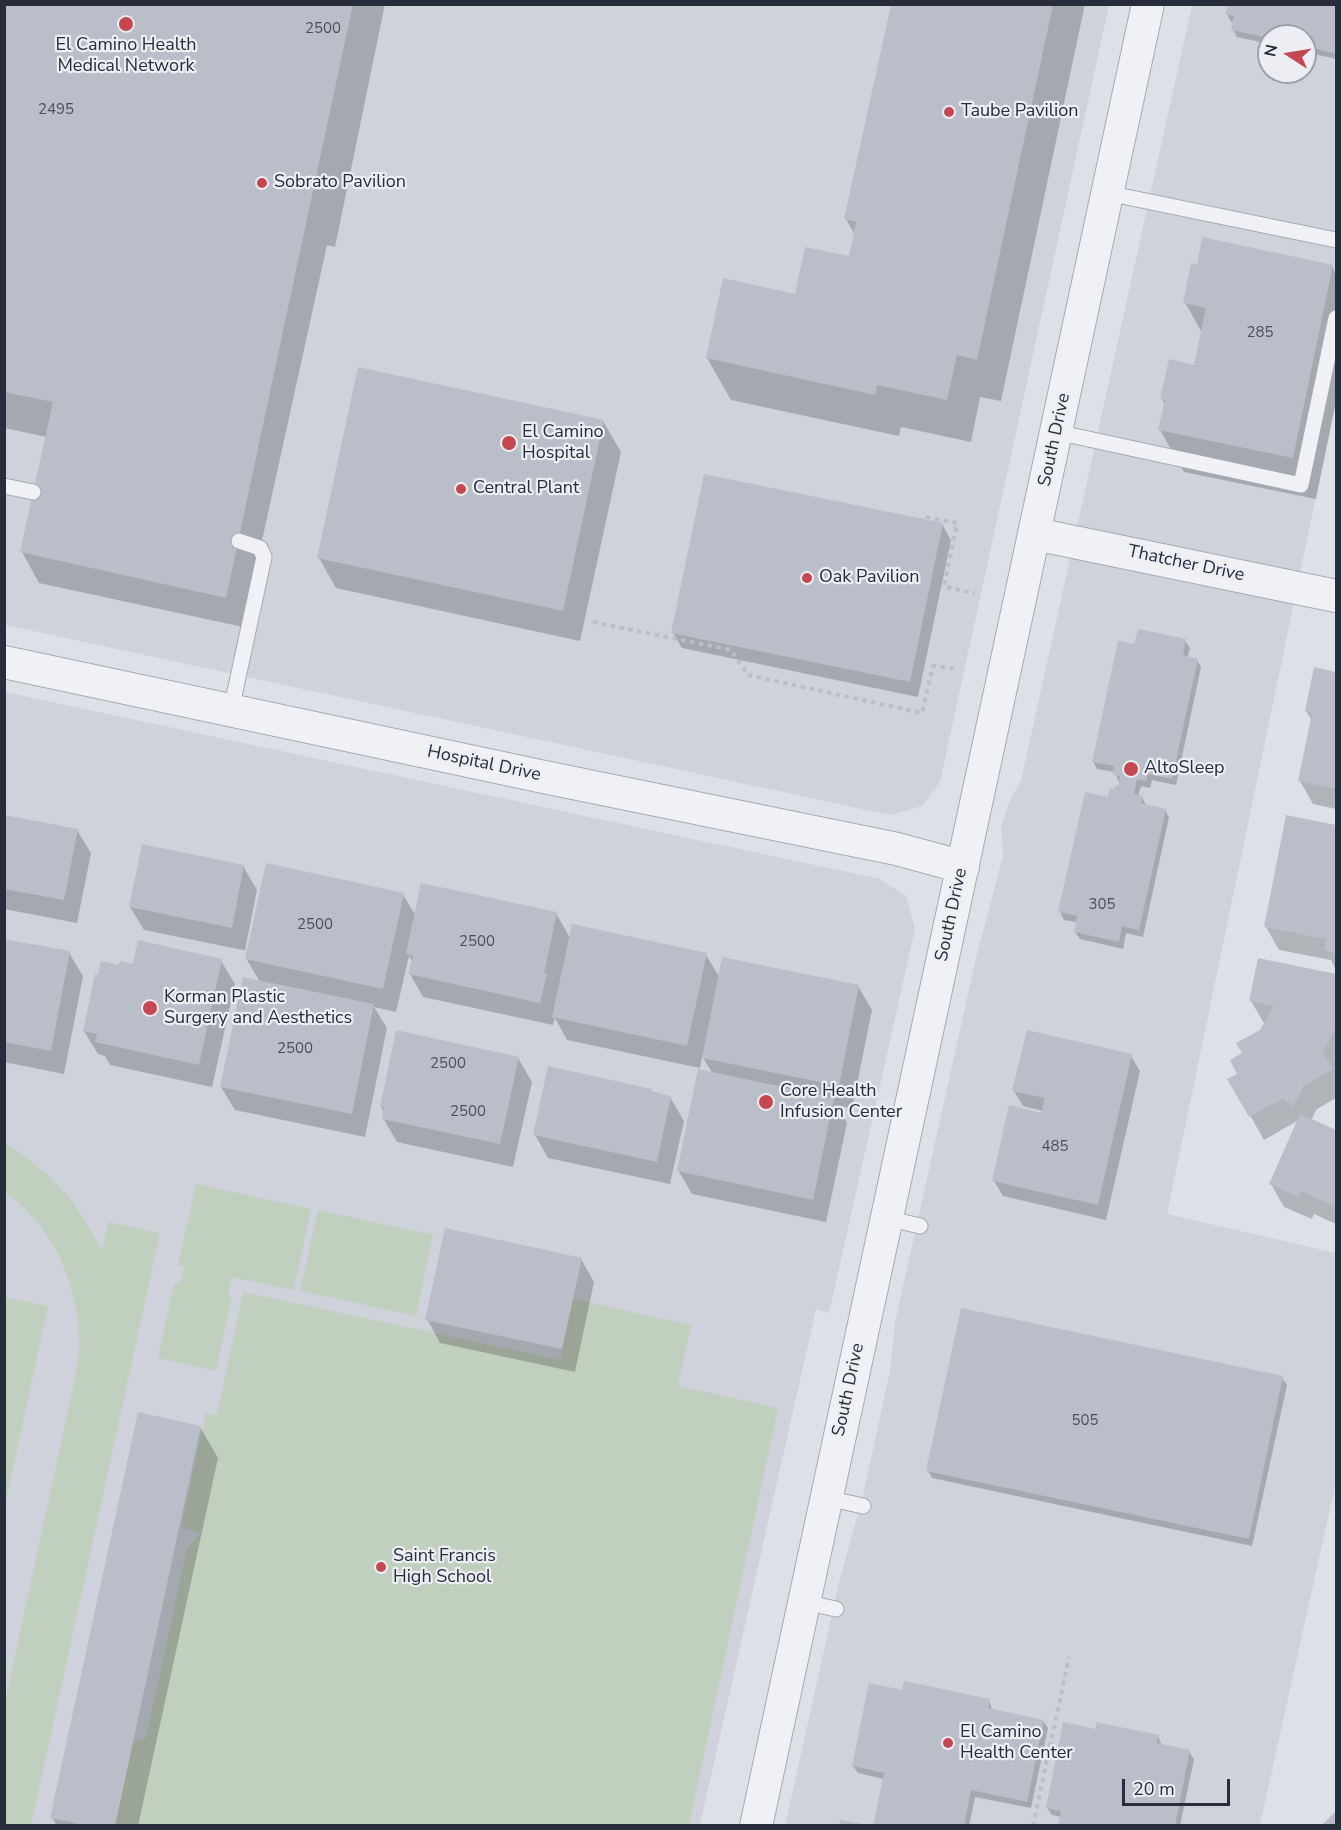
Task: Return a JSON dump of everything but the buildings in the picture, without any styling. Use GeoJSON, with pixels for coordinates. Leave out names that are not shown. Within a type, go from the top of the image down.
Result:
{"type":"FeatureCollection","features":[{"type":"Feature","properties":{"kind":"street","name":"South Drive"},"geometry":{"type":"LineString","coordinates":[[756,1826],[1148,4]]}},
{"type":"Feature","properties":{"kind":"street","name":"Thatcher Drive"},"geometry":{"type":"LineString","coordinates":[[1035,534],[1336,596]]}},
{"type":"Feature","properties":{"kind":"street","name":"Hospital Drive"},"geometry":{"type":"LineString","coordinates":[[4,662],[544,777],[897,849],[963,867]]}},
{"type":"Feature","properties":{"kind":"lane"},"geometry":{"type":"LineString","coordinates":[[1107,193],[1336,240]]}},
{"type":"Feature","properties":{"kind":"lane"},"geometry":{"type":"LineString","coordinates":[[1056,432],[1301,485],[1336,318]]}},
{"type":"Feature","properties":{"kind":"lane"},"geometry":{"type":"LineString","coordinates":[[4,486],[33,492]]}},
{"type":"Feature","properties":{"kind":"lane"},"geometry":{"type":"LineString","coordinates":[[231,710],[264,557],[260,548],[238,541]]}},
{"type":"Feature","properties":{"kind":"lane"},"geometry":{"type":"LineString","coordinates":[[886,1218],[920,1226]]}},
{"type":"Feature","properties":{"kind":"lane"},"geometry":{"type":"LineString","coordinates":[[826,1498],[863,1506]]}},
{"type":"Feature","properties":{"kind":"lane"},"geometry":{"type":"LineString","coordinates":[[804,1602],[836,1609]]}},
{"type":"Feature","properties":{"kind":"path"},"geometry":{"type":"LineString","coordinates":[[926,517],[957,523],[944,586],[975,594]]}},
{"type":"Feature","properties":{"kind":"path"},"geometry":{"type":"LineString","coordinates":[[593,622],[730,650],[748,675],[922,713],[933,666],[957,669]]}},
{"type":"Feature","properties":{"kind":"path"},"geometry":{"type":"LineString","coordinates":[[1033,1826],[1069,1657]]}},
{"type":"Feature","properties":{"kind":"shaded area","name":"El Camino Hospital"},"geometry":{"type":"Polygon","coordinates":[[[5,5],[1109,5],[940,782],[922,806],[890,815],[5,625],[5,5]]]}},
{"type":"Feature","properties":{"kind":"shaded area"},"geometry":{"type":"Polygon","coordinates":[[[1192,5],[1336,5],[1336,400],[1167,1214],[1336,1253],[1336,1482],[1260,1825],[785,1826],[839,1583],[863,1495],[890,1371],[895,1322],[976,958],[1003,856],[1001,828],[1008,804],[1021,781],[1192,5]]]}},
{"type":"Feature","properties":{"kind":"shaded area"},"geometry":{"type":"Polygon","coordinates":[[[5,692],[880,879],[906,896],[915,929],[829,1313],[816,1309],[700,1825],[5,1826],[5,692]]]}},
{"type":"Feature","properties":{"kind":"green space"},"geometry":{"type":"Polygon","coordinates":[[[5,1143],[46,1173],[73,1201],[102,1251],[108,1222],[160,1233],[31,1826],[5,1825],[5,1702],[75,1378],[79,1347],[77,1314],[70,1283],[58,1253],[41,1226],[5,1192],[5,1143]]]}},
{"type":"Feature","properties":{"kind":"green space"},"geometry":{"type":"Polygon","coordinates":[[[196,1184],[311,1209],[294,1290],[232,1277],[228,1295],[232,1296],[216,1371],[158,1358],[174,1283],[180,1284],[184,1266],[178,1265],[196,1184]]]}},
{"type":"Feature","properties":{"kind":"green space"},"geometry":{"type":"Polygon","coordinates":[[[318,1210],[433,1235],[416,1316],[300,1291],[318,1210]]]}},
{"type":"Feature","properties":{"kind":"green space"},"geometry":{"type":"Polygon","coordinates":[[[243,1292],[560,1360],[573,1299],[691,1325],[678,1386],[778,1408],[689,1825],[115,1826],[133,1742],[146,1738],[187,1549],[200,1533],[181,1528],[206,1413],[217,1415],[243,1292]]]}},
{"type":"Feature","properties":{"kind":"green space"},"geometry":{"type":"Polygon","coordinates":[[[4,1297],[48,1306],[5,1505],[4,1297]]]}},
{"type":"Feature","properties":{"kind":"place","name":"El Camino Health Medical Network"},"geometry":{"type":"Point","coordinates":[126,24]}},
{"type":"Feature","properties":{"kind":"place","name":"Taube Pavilion"},"geometry":{"type":"Point","coordinates":[949,112]}},
{"type":"Feature","properties":{"kind":"place","name":"Sobrato Pavilion"},"geometry":{"type":"Point","coordinates":[262,183]}},
{"type":"Feature","properties":{"kind":"place","name":"El Camino Hospital"},"geometry":{"type":"Point","coordinates":[509,443]}},
{"type":"Feature","properties":{"kind":"place","name":"Central Plant"},"geometry":{"type":"Point","coordinates":[461,489]}},
{"type":"Feature","properties":{"kind":"place","name":"Oak Pavilion"},"geometry":{"type":"Point","coordinates":[807,578]}},
{"type":"Feature","properties":{"kind":"place","name":"AltoSleep"},"geometry":{"type":"Point","coordinates":[1131,769]}},
{"type":"Feature","properties":{"kind":"place","name":"Korman Plastic Surgery and Aesthetics"},"geometry":{"type":"Point","coordinates":[150,1008]}},
{"type":"Feature","properties":{"kind":"place","name":"Core Health Infusion Center"},"geometry":{"type":"Point","coordinates":[766,1102]}},
{"type":"Feature","properties":{"kind":"place","name":"Saint Francis High School"},"geometry":{"type":"Point","coordinates":[381,1567]}},
{"type":"Feature","properties":{"kind":"place","name":"El Camino Health Center"},"geometry":{"type":"Point","coordinates":[948,1743]}}]}
